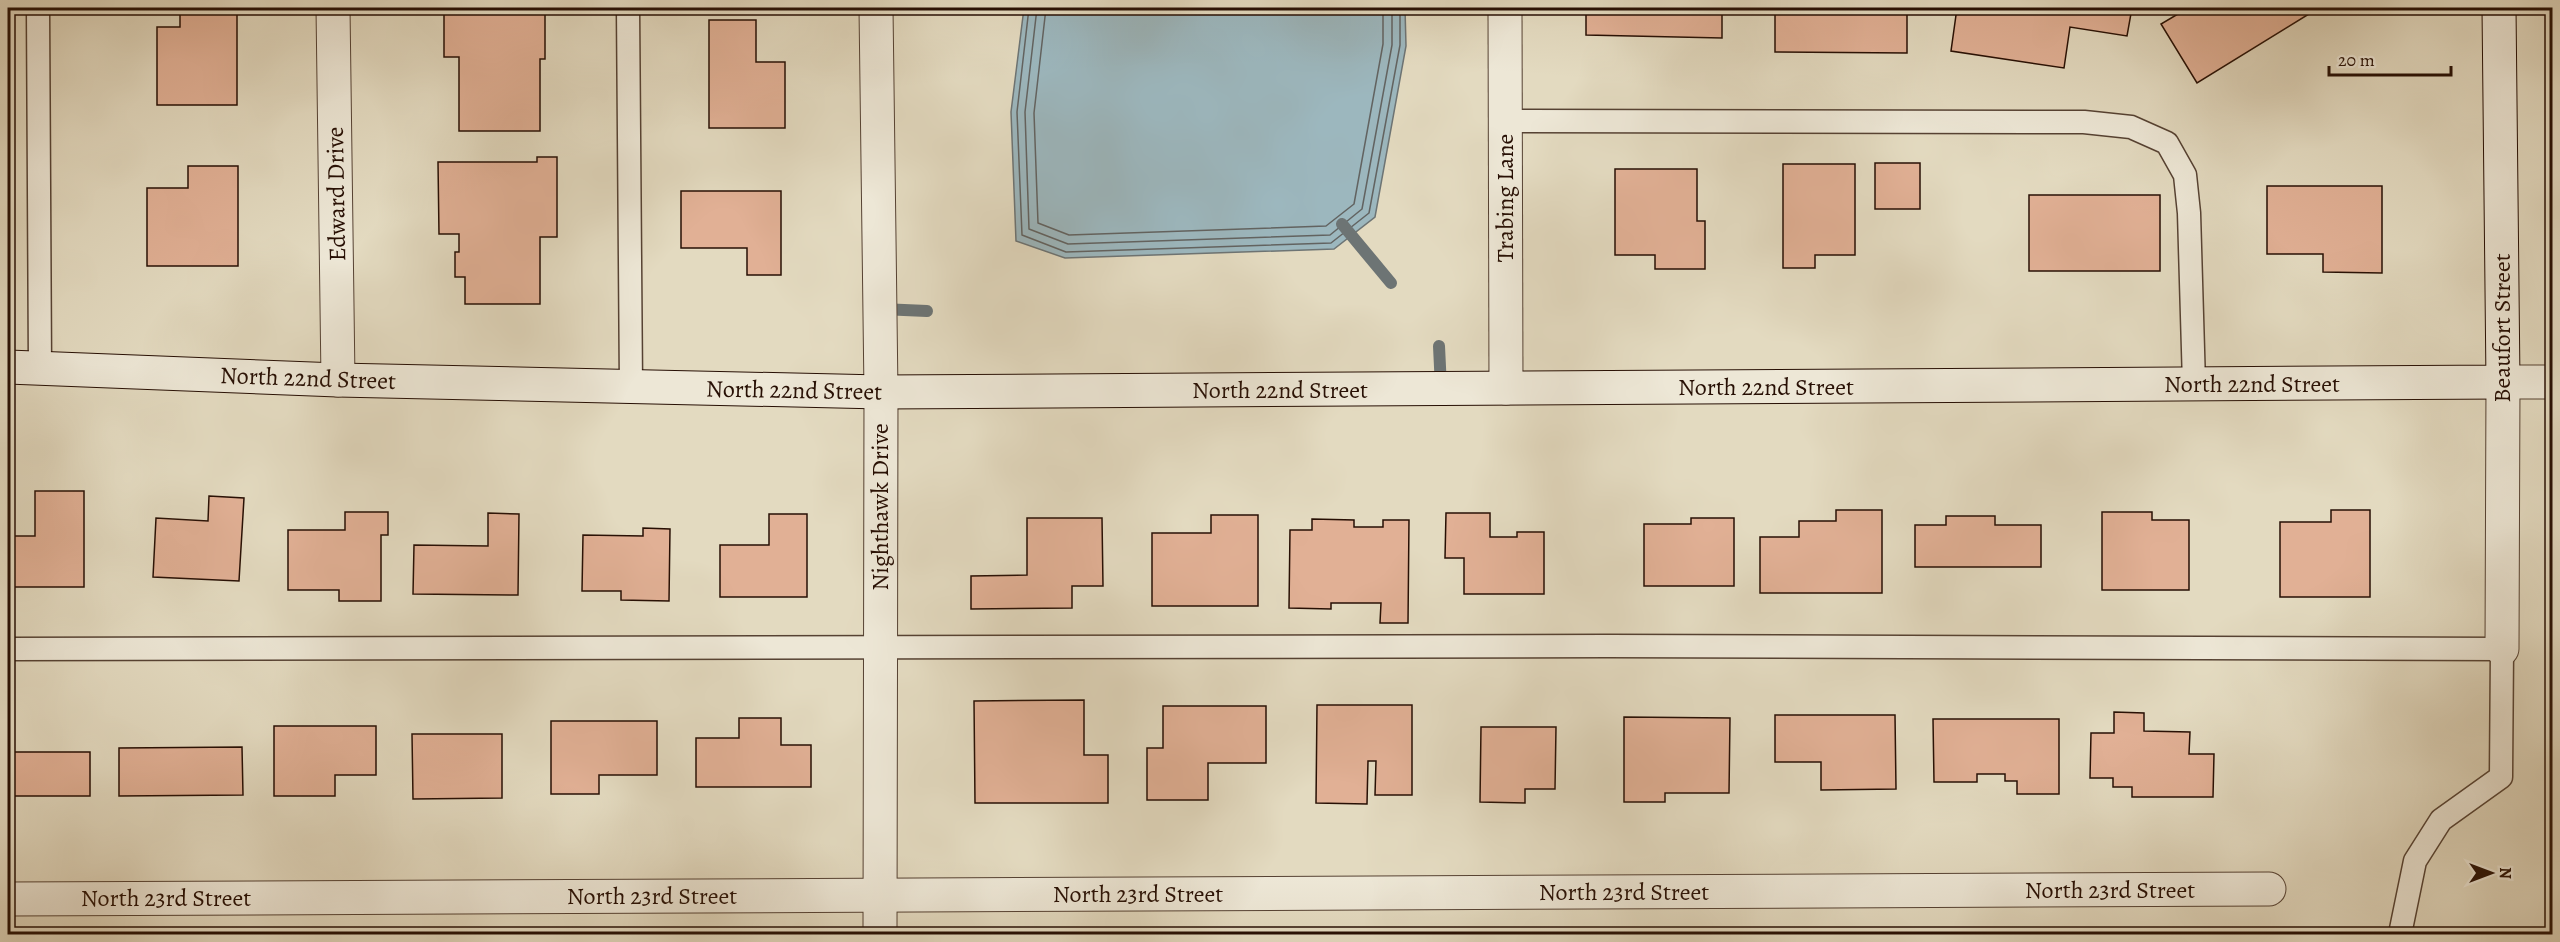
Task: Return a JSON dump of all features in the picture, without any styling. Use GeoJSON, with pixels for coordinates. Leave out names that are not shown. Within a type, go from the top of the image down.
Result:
{"type":"FeatureCollection","features":[{"type":"Feature","properties":{"kind":"street","name":"Edward Drive"},"geometry":{"type":"LineString","coordinates":[[333,8],[338,380]]}},
{"type":"Feature","properties":{"kind":"street","name":"Nighthawk Drive"},"geometry":{"type":"LineString","coordinates":[[876,8],[881,393],[880,934]]}},
{"type":"Feature","properties":{"kind":"street","name":"Trabing Lane"},"geometry":{"type":"LineString","coordinates":[[1505,8],[1506,388]]}},
{"type":"Feature","properties":{"kind":"street","name":"Beaufort Street"},"geometry":{"type":"LineString","coordinates":[[2499,8],[2503,382],[2502,649]]}},
{"type":"Feature","properties":{"kind":"street","name":"North 22nd Street"},"geometry":{"type":"LineString","coordinates":[[8,367],[338,380],[881,393],[2553,382]]}},
{"type":"Feature","properties":{"kind":"street","name":"North 23rd Street"},"geometry":{"type":"LineString","coordinates":[[8,899],[2269,889]]}},
{"type":"Feature","properties":{"kind":"lane"},"geometry":{"type":"LineString","coordinates":[[39,8],[40,369]]}},
{"type":"Feature","properties":{"kind":"lane"},"geometry":{"type":"LineString","coordinates":[[628,8],[631,387]]}},
{"type":"Feature","properties":{"kind":"lane"},"geometry":{"type":"LineString","coordinates":[[1505,120],[2084,122],[2131,127],[2167,143],[2185,175],[2189,213],[2194,384]]}},
{"type":"Feature","properties":{"kind":"lane"},"geometry":{"type":"LineString","coordinates":[[8,649],[1607,646],[2502,649],[2501,777],[2441,820],[2415,861],[2400,934]]}},
{"type":"Feature","properties":{"kind":"water"},"geometry":{"type":"Polygon","coordinates":[[[1024,8],[1405,8],[1406,46],[1375,217],[1334,249],[1065,258],[1016,241],[1011,112],[1024,8]]]}},
{"type":"Feature","properties":{"kind":"building"},"geometry":{"type":"Polygon","coordinates":[[[180,8],[237,8],[237,105],[157,105],[157,27],[180,27],[180,8]]]}},
{"type":"Feature","properties":{"kind":"building"},"geometry":{"type":"Polygon","coordinates":[[[444,8],[488,8],[488,12],[545,12],[545,59],[540,59],[540,131],[459,131],[459,57],[444,57],[444,8]]]}},
{"type":"Feature","properties":{"kind":"building"},"geometry":{"type":"Polygon","coordinates":[[[1586,8],[1722,8],[1722,38],[1586,35],[1586,8]]]}},
{"type":"Feature","properties":{"kind":"building"},"geometry":{"type":"Polygon","coordinates":[[[1775,8],[1907,8],[1907,53],[1775,52],[1775,8]]]}},
{"type":"Feature","properties":{"kind":"building"},"geometry":{"type":"Polygon","coordinates":[[[1957,8],[2132,8],[2127,36],[2070,27],[2064,68],[1951,51],[1957,8]]]}},
{"type":"Feature","properties":{"kind":"building"},"geometry":{"type":"Polygon","coordinates":[[[2188,8],[2305,8],[2309,14],[2197,83],[2161,24],[2188,8]]]}},
{"type":"Feature","properties":{"kind":"building"},"geometry":{"type":"Polygon","coordinates":[[[709,20],[756,20],[756,62],[785,62],[785,128],[709,128],[709,20]]]}},
{"type":"Feature","properties":{"kind":"building"},"geometry":{"type":"Polygon","coordinates":[[[537,157],[557,157],[557,237],[540,237],[540,304],[465,304],[465,277],[455,277],[455,252],[459,252],[459,234],[439,234],[438,162],[537,162],[537,157]]]}},
{"type":"Feature","properties":{"kind":"building"},"geometry":{"type":"Polygon","coordinates":[[[1875,163],[1920,163],[1920,209],[1875,209],[1875,163]]]}},
{"type":"Feature","properties":{"kind":"building"},"geometry":{"type":"Polygon","coordinates":[[[1783,164],[1855,164],[1855,255],[1815,255],[1815,268],[1783,268],[1783,164]]]}},
{"type":"Feature","properties":{"kind":"building"},"geometry":{"type":"Polygon","coordinates":[[[188,166],[238,166],[238,266],[147,266],[147,188],[188,188],[188,166]]]}},
{"type":"Feature","properties":{"kind":"building"},"geometry":{"type":"Polygon","coordinates":[[[1615,169],[1697,169],[1697,221],[1705,221],[1705,269],[1655,269],[1655,255],[1615,255],[1615,169]]]}},
{"type":"Feature","properties":{"kind":"building"},"geometry":{"type":"Polygon","coordinates":[[[2267,186],[2382,186],[2382,273],[2323,272],[2323,254],[2267,254],[2267,186]]]}},
{"type":"Feature","properties":{"kind":"building"},"geometry":{"type":"Polygon","coordinates":[[[681,191],[781,191],[781,275],[747,275],[747,248],[681,248],[681,191]]]}},
{"type":"Feature","properties":{"kind":"building"},"geometry":{"type":"Polygon","coordinates":[[[2029,195],[2160,195],[2160,271],[2029,271],[2029,195]]]}},
{"type":"Feature","properties":{"kind":"building"},"geometry":{"type":"Polygon","coordinates":[[[35,491],[84,491],[84,587],[8,587],[8,536],[35,536],[35,491]]]}},
{"type":"Feature","properties":{"kind":"building"},"geometry":{"type":"Polygon","coordinates":[[[209,496],[244,498],[239,581],[153,577],[156,518],[208,521],[209,496]]]}},
{"type":"Feature","properties":{"kind":"building"},"geometry":{"type":"Polygon","coordinates":[[[1836,510],[1882,510],[1882,593],[1760,593],[1760,537],[1799,537],[1799,521],[1836,521],[1836,510]]]}},
{"type":"Feature","properties":{"kind":"building"},"geometry":{"type":"Polygon","coordinates":[[[2331,510],[2370,510],[2370,597],[2280,597],[2280,522],[2331,522],[2331,510]]]}},
{"type":"Feature","properties":{"kind":"building"},"geometry":{"type":"Polygon","coordinates":[[[345,512],[388,512],[388,535],[381,535],[381,601],[339,601],[339,590],[288,590],[288,530],[345,530],[345,512]]]}},
{"type":"Feature","properties":{"kind":"building"},"geometry":{"type":"Polygon","coordinates":[[[2102,512],[2152,512],[2152,520],[2189,520],[2189,590],[2102,590],[2102,512]]]}},
{"type":"Feature","properties":{"kind":"building"},"geometry":{"type":"Polygon","coordinates":[[[488,513],[519,514],[518,595],[413,594],[414,545],[488,546],[488,513]]]}},
{"type":"Feature","properties":{"kind":"building"},"geometry":{"type":"Polygon","coordinates":[[[1446,513],[1490,513],[1490,537],[1517,537],[1517,532],[1544,532],[1544,594],[1464,594],[1464,558],[1445,558],[1446,513]]]}},
{"type":"Feature","properties":{"kind":"building"},"geometry":{"type":"Polygon","coordinates":[[[769,514],[807,514],[807,597],[720,597],[720,545],[769,545],[769,514]]]}},
{"type":"Feature","properties":{"kind":"building"},"geometry":{"type":"Polygon","coordinates":[[[1211,515],[1258,515],[1258,606],[1152,606],[1152,533],[1211,533],[1211,515]]]}},
{"type":"Feature","properties":{"kind":"building"},"geometry":{"type":"Polygon","coordinates":[[[1946,516],[1995,516],[1995,525],[2041,525],[2041,567],[1915,567],[1915,525],[1946,525],[1946,516]]]}},
{"type":"Feature","properties":{"kind":"building"},"geometry":{"type":"Polygon","coordinates":[[[1027,518],[1102,518],[1103,586],[1072,586],[1072,608],[971,609],[971,576],[1027,575],[1027,518]]]}},
{"type":"Feature","properties":{"kind":"building"},"geometry":{"type":"Polygon","coordinates":[[[1691,518],[1734,518],[1734,586],[1644,586],[1644,524],[1691,524],[1691,518]]]}},
{"type":"Feature","properties":{"kind":"building"},"geometry":{"type":"Polygon","coordinates":[[[1312,519],[1354,520],[1354,527],[1383,527],[1383,520],[1409,520],[1408,623],[1380,623],[1381,603],[1331,603],[1331,609],[1289,608],[1290,530],[1312,530],[1312,519]]]}},
{"type":"Feature","properties":{"kind":"building"},"geometry":{"type":"Polygon","coordinates":[[[643,528],[670,529],[669,601],[621,600],[621,591],[582,591],[583,535],[643,536],[643,528]]]}},
{"type":"Feature","properties":{"kind":"building"},"geometry":{"type":"Polygon","coordinates":[[[1084,700],[1084,755],[1108,755],[1108,803],[975,803],[974,701],[1084,700]]]}},
{"type":"Feature","properties":{"kind":"building"},"geometry":{"type":"Polygon","coordinates":[[[1317,705],[1412,705],[1412,795],[1375,795],[1376,761],[1368,761],[1367,804],[1316,803],[1317,705]]]}},
{"type":"Feature","properties":{"kind":"building"},"geometry":{"type":"Polygon","coordinates":[[[1163,706],[1266,706],[1266,763],[1208,763],[1208,800],[1147,800],[1147,748],[1163,748],[1163,706]]]}},
{"type":"Feature","properties":{"kind":"building"},"geometry":{"type":"Polygon","coordinates":[[[2114,712],[2144,713],[2144,731],[2190,732],[2189,754],[2214,754],[2213,797],[2132,797],[2132,787],[2113,787],[2113,778],[2090,778],[2091,733],[2114,733],[2114,712]]]}},
{"type":"Feature","properties":{"kind":"building"},"geometry":{"type":"Polygon","coordinates":[[[1775,715],[1895,715],[1896,789],[1821,790],[1821,762],[1775,762],[1775,715]]]}},
{"type":"Feature","properties":{"kind":"building"},"geometry":{"type":"Polygon","coordinates":[[[1624,717],[1730,718],[1729,793],[1665,793],[1665,802],[1624,802],[1624,717]]]}},
{"type":"Feature","properties":{"kind":"building"},"geometry":{"type":"Polygon","coordinates":[[[739,718],[781,718],[781,745],[811,745],[811,787],[696,787],[696,738],[739,738],[739,718]]]}},
{"type":"Feature","properties":{"kind":"building"},"geometry":{"type":"Polygon","coordinates":[[[1933,719],[2059,719],[2059,794],[2017,794],[2017,781],[2005,781],[2005,774],[1977,774],[1977,782],[1934,782],[1933,719]]]}},
{"type":"Feature","properties":{"kind":"building"},"geometry":{"type":"Polygon","coordinates":[[[551,721],[657,721],[657,775],[599,775],[599,794],[551,794],[551,721]]]}},
{"type":"Feature","properties":{"kind":"building"},"geometry":{"type":"Polygon","coordinates":[[[274,726],[376,726],[376,775],[335,775],[335,796],[274,796],[274,726]]]}},
{"type":"Feature","properties":{"kind":"building"},"geometry":{"type":"Polygon","coordinates":[[[1481,727],[1556,727],[1555,789],[1525,789],[1525,803],[1480,802],[1481,727]]]}},
{"type":"Feature","properties":{"kind":"building"},"geometry":{"type":"Polygon","coordinates":[[[412,734],[502,734],[502,798],[413,799],[412,734]]]}},
{"type":"Feature","properties":{"kind":"building"},"geometry":{"type":"Polygon","coordinates":[[[242,747],[243,795],[119,796],[119,748],[242,747]]]}},
{"type":"Feature","properties":{"kind":"building"},"geometry":{"type":"Polygon","coordinates":[[[8,752],[90,752],[90,796],[8,796],[8,752]]]}},
{"type":"Feature","properties":{"kind":"waterway"},"geometry":{"type":"LineString","coordinates":[[1342,224],[1391,283]]}},
{"type":"Feature","properties":{"kind":"waterway"},"geometry":{"type":"LineString","coordinates":[[881,309],[927,311]]}},
{"type":"Feature","properties":{"kind":"waterway"},"geometry":{"type":"LineString","coordinates":[[1439,346],[1441,388]]}}]}
